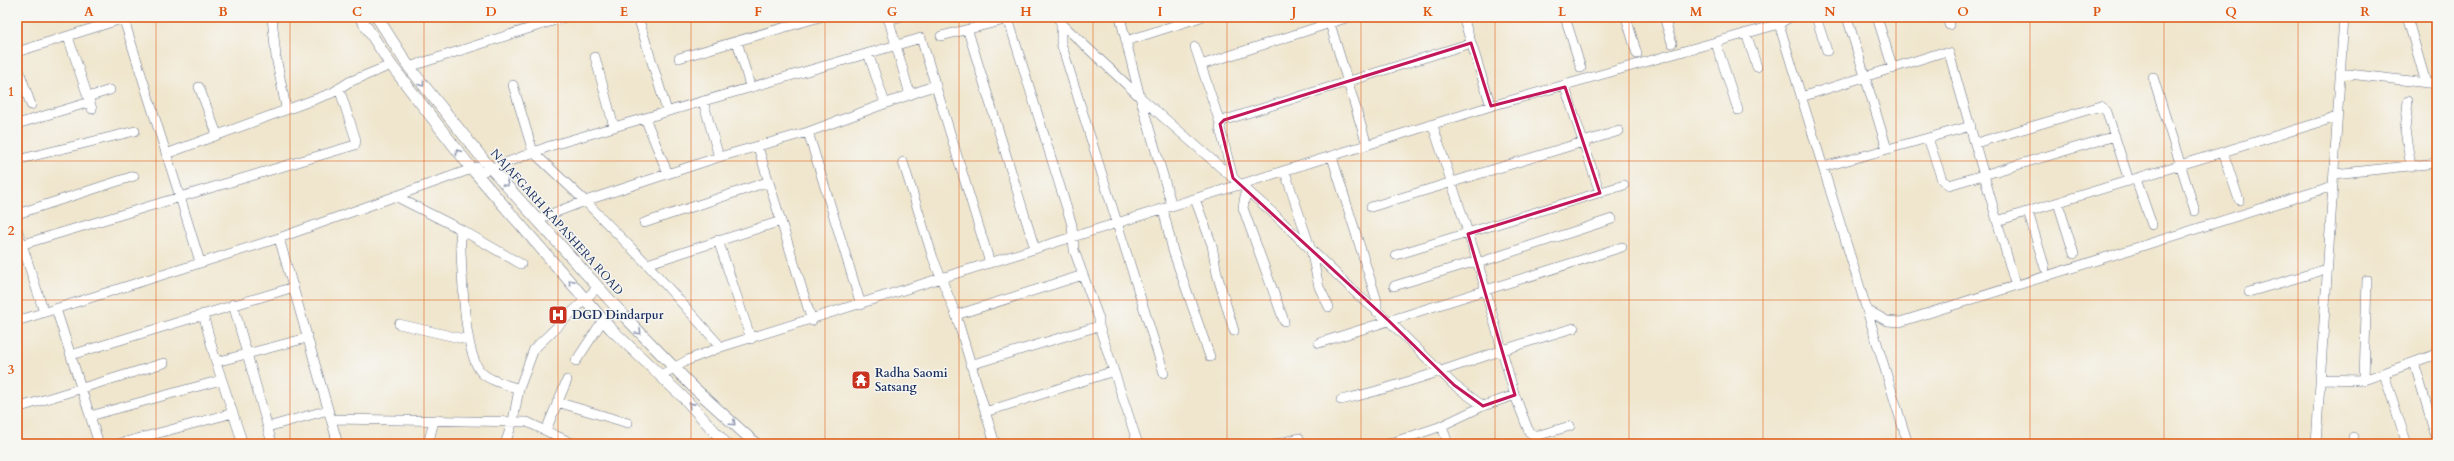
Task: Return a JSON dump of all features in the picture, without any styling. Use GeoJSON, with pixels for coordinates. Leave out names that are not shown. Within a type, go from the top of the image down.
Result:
{"type":"FeatureCollection","features":[{"type":"Feature","properties":{"kind":"main road"},"geometry":{"type":"LineString","coordinates":[[360,17],[391,65],[474,171],[603,320],[661,375],[722,442]]}},
{"type":"Feature","properties":{"kind":"main road","name":"NAJAFGARH KAPASHERA ROAD"},"geometry":{"type":"LineString","coordinates":[[377,17],[409,67],[489,166],[598,287],[674,368],[756,444]]}},
{"type":"Feature","properties":{"kind":"main road"},"geometry":{"type":"LineString","coordinates":[[377,43],[390,37]]}},
{"type":"Feature","properties":{"kind":"street"},"geometry":{"type":"LineString","coordinates":[[272,17],[276,57],[286,108]]}},
{"type":"Feature","properties":{"kind":"street"},"geometry":{"type":"LineString","coordinates":[[409,67],[565,17]]}},
{"type":"Feature","properties":{"kind":"street"},"geometry":{"type":"LineString","coordinates":[[638,17],[667,111]]}},
{"type":"Feature","properties":{"kind":"street"},"geometry":{"type":"LineString","coordinates":[[679,58],[820,17]]}},
{"type":"Feature","properties":{"kind":"street"},"geometry":{"type":"LineString","coordinates":[[898,17],[888,18],[894,45],[910,95]]}},
{"type":"Feature","properties":{"kind":"street"},"geometry":{"type":"LineString","coordinates":[[941,36],[1016,17]]}},
{"type":"Feature","properties":{"kind":"street"},"geometry":{"type":"LineString","coordinates":[[1120,17],[1140,97],[1172,206]]}},
{"type":"Feature","properties":{"kind":"street"},"geometry":{"type":"LineString","coordinates":[[1126,41],[1201,17]]}},
{"type":"Feature","properties":{"kind":"street"},"geometry":{"type":"LineString","coordinates":[[1201,65],[1328,20],[1349,17]]}},
{"type":"Feature","properties":{"kind":"street"},"geometry":{"type":"LineString","coordinates":[[1463,17],[1491,106]]}},
{"type":"Feature","properties":{"kind":"street"},"geometry":{"type":"LineString","coordinates":[[1565,17],[1581,68]]}},
{"type":"Feature","properties":{"kind":"street"},"geometry":{"type":"LineString","coordinates":[[1626,17],[1638,54]]}},
{"type":"Feature","properties":{"kind":"street"},"geometry":{"type":"LineString","coordinates":[[1664,17],[1672,42]]}},
{"type":"Feature","properties":{"kind":"street"},"geometry":{"type":"LineString","coordinates":[[661,375],[722,347],[861,305],[1073,236],[1172,206],[1243,188],[1284,172],[1433,126],[1491,106],[1565,87],[1779,24],[1790,17]]}},
{"type":"Feature","properties":{"kind":"street"},"geometry":{"type":"LineString","coordinates":[[1816,17],[1827,51]]}},
{"type":"Feature","properties":{"kind":"street"},"geometry":{"type":"LineString","coordinates":[[1847,17],[1887,149]]}},
{"type":"Feature","properties":{"kind":"street"},"geometry":{"type":"LineString","coordinates":[[1877,17],[1893,69]]}},
{"type":"Feature","properties":{"kind":"street"},"geometry":{"type":"LineString","coordinates":[[2316,444],[2344,17]]}},
{"type":"Feature","properties":{"kind":"street"},"geometry":{"type":"LineString","coordinates":[[2406,17],[2426,83]]}},
{"type":"Feature","properties":{"kind":"street"},"geometry":{"type":"LineString","coordinates":[[17,52],[126,18],[200,262]]}},
{"type":"Feature","properties":{"kind":"street"},"geometry":{"type":"LineString","coordinates":[[1006,20],[1010,25],[1015,40],[1073,236],[1074,250],[1099,319],[1099,326],[1138,444]]}},
{"type":"Feature","properties":{"kind":"street"},"geometry":{"type":"LineString","coordinates":[[1059,20],[1140,97],[1243,188],[1376,312],[1389,321],[1454,385],[1483,406]]}},
{"type":"Feature","properties":{"kind":"street"},"geometry":{"type":"LineString","coordinates":[[1059,20],[1061,43],[1164,373]]}},
{"type":"Feature","properties":{"kind":"street"},"geometry":{"type":"LineString","coordinates":[[1328,20],[1367,146]]}},
{"type":"Feature","properties":{"kind":"street"},"geometry":{"type":"LineString","coordinates":[[1779,24],[1908,444]]}},
{"type":"Feature","properties":{"kind":"street"},"geometry":{"type":"LineString","coordinates":[[968,30],[1035,249]]}},
{"type":"Feature","properties":{"kind":"street"},"geometry":{"type":"LineString","coordinates":[[1746,34],[1757,67]]}},
{"type":"Feature","properties":{"kind":"street"},"geometry":{"type":"LineString","coordinates":[[68,37],[90,103]]}},
{"type":"Feature","properties":{"kind":"street"},"geometry":{"type":"LineString","coordinates":[[17,321],[279,238],[395,196],[614,126],[921,38],[990,264]]}},
{"type":"Feature","properties":{"kind":"street"},"geometry":{"type":"LineString","coordinates":[[737,42],[750,86]]}},
{"type":"Feature","properties":{"kind":"street"},"geometry":{"type":"LineString","coordinates":[[1716,42],[1738,110]]}},
{"type":"Feature","properties":{"kind":"street"},"geometry":{"type":"LineString","coordinates":[[1220,123],[1471,43]]}},
{"type":"Feature","properties":{"kind":"street"},"geometry":{"type":"LineString","coordinates":[[1195,47],[1220,123],[1232,178]]}},
{"type":"Feature","properties":{"kind":"street"},"geometry":{"type":"LineString","coordinates":[[868,53],[885,103]]}},
{"type":"Feature","properties":{"kind":"street"},"geometry":{"type":"LineString","coordinates":[[1801,97],[1940,54],[1949,53],[2014,280]]}},
{"type":"Feature","properties":{"kind":"street"},"geometry":{"type":"LineString","coordinates":[[595,57],[614,126]]}},
{"type":"Feature","properties":{"kind":"street"},"geometry":{"type":"LineString","coordinates":[[17,65],[31,105]]}},
{"type":"Feature","properties":{"kind":"street"},"geometry":{"type":"LineString","coordinates":[[166,154],[286,108],[332,93],[346,83],[391,65]]}},
{"type":"Feature","properties":{"kind":"street"},"geometry":{"type":"LineString","coordinates":[[2340,73],[2437,84]]}},
{"type":"Feature","properties":{"kind":"street"},"geometry":{"type":"LineString","coordinates":[[2154,77],[2179,165],[2195,211]]}},
{"type":"Feature","properties":{"kind":"street"},"geometry":{"type":"LineString","coordinates":[[513,85],[533,152],[585,201],[647,264],[722,347]]}},
{"type":"Feature","properties":{"kind":"street"},"geometry":{"type":"LineString","coordinates":[[538,219],[585,201],[719,156],[758,147],[808,132],[936,85]]}},
{"type":"Feature","properties":{"kind":"street"},"geometry":{"type":"LineString","coordinates":[[199,87],[217,134]]}},
{"type":"Feature","properties":{"kind":"street"},"geometry":{"type":"LineString","coordinates":[[1565,87],[1600,193]]}},
{"type":"Feature","properties":{"kind":"street"},"geometry":{"type":"LineString","coordinates":[[19,245],[355,145],[356,140],[339,88]]}},
{"type":"Feature","properties":{"kind":"street"},"geometry":{"type":"LineString","coordinates":[[17,124],[90,103],[110,90]]}},
{"type":"Feature","properties":{"kind":"street"},"geometry":{"type":"LineString","coordinates":[[703,101],[719,156]]}},
{"type":"Feature","properties":{"kind":"street"},"geometry":{"type":"LineString","coordinates":[[2408,101],[2405,130],[2411,167]]}},
{"type":"Feature","properties":{"kind":"street"},"geometry":{"type":"LineString","coordinates":[[1976,143],[2101,106],[2107,112],[2132,180],[2152,225]]}},
{"type":"Feature","properties":{"kind":"street"},"geometry":{"type":"LineString","coordinates":[[1997,222],[2337,117]]}},
{"type":"Feature","properties":{"kind":"street"},"geometry":{"type":"LineString","coordinates":[[645,118],[668,174]]}},
{"type":"Feature","properties":{"kind":"street"},"geometry":{"type":"LineString","coordinates":[[1433,126],[1478,263],[1501,350],[1515,395],[1533,436],[1570,426]]}},
{"type":"Feature","properties":{"kind":"street"},"geometry":{"type":"LineString","coordinates":[[1823,167],[1971,126]]}},
{"type":"Feature","properties":{"kind":"street"},"geometry":{"type":"LineString","coordinates":[[17,160],[135,131]]}},
{"type":"Feature","properties":{"kind":"street"},"geometry":{"type":"LineString","coordinates":[[1371,207],[1619,131]]}},
{"type":"Feature","properties":{"kind":"street"},"geometry":{"type":"LineString","coordinates":[[808,132],[861,305]]}},
{"type":"Feature","properties":{"kind":"street"},"geometry":{"type":"LineString","coordinates":[[1928,138],[1942,180],[1946,184],[1984,175],[2115,136]]}},
{"type":"Feature","properties":{"kind":"street"},"geometry":{"type":"LineString","coordinates":[[758,147],[767,182],[771,188],[812,320]]}},
{"type":"Feature","properties":{"kind":"street"},"geometry":{"type":"LineString","coordinates":[[2223,152],[2239,200]]}},
{"type":"Feature","properties":{"kind":"street"},"geometry":{"type":"LineString","coordinates":[[1332,157],[1377,301],[1376,312]]}},
{"type":"Feature","properties":{"kind":"street"},"geometry":{"type":"LineString","coordinates":[[903,162],[941,279],[956,315],[995,444]]}},
{"type":"Feature","properties":{"kind":"street"},"geometry":{"type":"LineString","coordinates":[[2334,174],[2411,167],[2437,163]]}},
{"type":"Feature","properties":{"kind":"street"},"geometry":{"type":"LineString","coordinates":[[1284,172],[1311,250],[1317,279],[1329,307]]}},
{"type":"Feature","properties":{"kind":"street"},"geometry":{"type":"LineString","coordinates":[[17,214],[134,176]]}},
{"type":"Feature","properties":{"kind":"street"},"geometry":{"type":"LineString","coordinates":[[644,223],[767,182]]}},
{"type":"Feature","properties":{"kind":"street"},"geometry":{"type":"LineString","coordinates":[[1396,255],[1624,185]]}},
{"type":"Feature","properties":{"kind":"street"},"geometry":{"type":"LineString","coordinates":[[1867,310],[1887,322],[1900,322],[2332,186]]}},
{"type":"Feature","properties":{"kind":"street"},"geometry":{"type":"LineString","coordinates":[[1243,188],[1243,208],[1284,321]]}},
{"type":"Feature","properties":{"kind":"street"},"geometry":{"type":"LineString","coordinates":[[395,196],[460,229],[521,264]]}},
{"type":"Feature","properties":{"kind":"street"},"geometry":{"type":"LineString","coordinates":[[1195,200],[1212,245],[1217,274],[1234,331]]}},
{"type":"Feature","properties":{"kind":"street"},"geometry":{"type":"LineString","coordinates":[[2058,203],[2074,254]]}},
{"type":"Feature","properties":{"kind":"street"},"geometry":{"type":"LineString","coordinates":[[1162,209],[1173,251],[1210,356]]}},
{"type":"Feature","properties":{"kind":"street"},"geometry":{"type":"LineString","coordinates":[[2028,212],[2044,268]]}},
{"type":"Feature","properties":{"kind":"street"},"geometry":{"type":"LineString","coordinates":[[1394,286],[1473,262],[1478,263],[1612,219]]}},
{"type":"Feature","properties":{"kind":"street"},"geometry":{"type":"LineString","coordinates":[[647,264],[781,221]]}},
{"type":"Feature","properties":{"kind":"street"},"geometry":{"type":"LineString","coordinates":[[460,229],[468,340],[476,364],[482,373],[519,389]]}},
{"type":"Feature","properties":{"kind":"street"},"geometry":{"type":"LineString","coordinates":[[17,230],[19,245],[44,312]]}},
{"type":"Feature","properties":{"kind":"street"},"geometry":{"type":"LineString","coordinates":[[279,238],[338,444]]}},
{"type":"Feature","properties":{"kind":"street"},"geometry":{"type":"LineString","coordinates":[[718,240],[751,339]]}},
{"type":"Feature","properties":{"kind":"street"},"geometry":{"type":"LineString","coordinates":[[1319,343],[1485,289],[1622,247]]}},
{"type":"Feature","properties":{"kind":"street"},"geometry":{"type":"LineString","coordinates":[[2249,292],[2327,270]]}},
{"type":"Feature","properties":{"kind":"street"},"geometry":{"type":"LineString","coordinates":[[956,315],[1083,275]]}},
{"type":"Feature","properties":{"kind":"street"},"geometry":{"type":"LineString","coordinates":[[2364,380],[2367,280]]}},
{"type":"Feature","properties":{"kind":"street"},"geometry":{"type":"LineString","coordinates":[[71,355],[233,304],[294,287]]}},
{"type":"Feature","properties":{"kind":"street"},"geometry":{"type":"LineString","coordinates":[[505,444],[513,421],[519,389],[534,349],[598,287]]}},
{"type":"Feature","properties":{"kind":"street"},"geometry":{"type":"LineString","coordinates":[[233,304],[272,444]]}},
{"type":"Feature","properties":{"kind":"street"},"geometry":{"type":"LineString","coordinates":[[56,309],[99,444]]}},
{"type":"Feature","properties":{"kind":"street"},"geometry":{"type":"LineString","coordinates":[[203,314],[221,380],[243,444]]}},
{"type":"Feature","properties":{"kind":"street"},"geometry":{"type":"LineString","coordinates":[[576,360],[603,320]]}},
{"type":"Feature","properties":{"kind":"street"},"geometry":{"type":"LineString","coordinates":[[399,324],[468,340]]}},
{"type":"Feature","properties":{"kind":"street"},"geometry":{"type":"LineString","coordinates":[[970,365],[1099,326]]}},
{"type":"Feature","properties":{"kind":"street"},"geometry":{"type":"LineString","coordinates":[[1340,400],[1400,384],[1439,369],[1574,328]]}},
{"type":"Feature","properties":{"kind":"street"},"geometry":{"type":"LineString","coordinates":[[216,362],[307,338]]}},
{"type":"Feature","properties":{"kind":"street"},"geometry":{"type":"LineString","coordinates":[[2320,379],[2364,380],[2384,374],[2434,354]]}},
{"type":"Feature","properties":{"kind":"street"},"geometry":{"type":"LineString","coordinates":[[2414,362],[2437,440]]}},
{"type":"Feature","properties":{"kind":"street"},"geometry":{"type":"LineString","coordinates":[[17,408],[164,363]]}},
{"type":"Feature","properties":{"kind":"street"},"geometry":{"type":"LineString","coordinates":[[985,412],[1114,371]]}},
{"type":"Feature","properties":{"kind":"street"},"geometry":{"type":"LineString","coordinates":[[2384,374],[2407,444]]}},
{"type":"Feature","properties":{"kind":"street"},"geometry":{"type":"LineString","coordinates":[[90,416],[221,380]]}},
{"type":"Feature","properties":{"kind":"street"},"geometry":{"type":"LineString","coordinates":[[546,430],[567,380]]}},
{"type":"Feature","properties":{"kind":"street"},"geometry":{"type":"LineString","coordinates":[[1388,444],[1442,426],[1483,406],[1515,395]]}},
{"type":"Feature","properties":{"kind":"street"},"geometry":{"type":"LineString","coordinates":[[557,402],[628,424]]}},
{"type":"Feature","properties":{"kind":"street"},"geometry":{"type":"LineString","coordinates":[[118,444],[233,413]]}},
{"type":"Feature","properties":{"kind":"street"},"geometry":{"type":"LineString","coordinates":[[268,428],[330,415],[434,420],[513,421],[527,422],[546,430],[567,443]]}},
{"type":"Feature","properties":{"kind":"street"},"geometry":{"type":"LineString","coordinates":[[428,444],[434,420]]}},
{"type":"Feature","properties":{"kind":"street"},"geometry":{"type":"LineString","coordinates":[[1442,426],[1448,444]]}},
{"type":"Feature","properties":{"kind":"street"},"geometry":{"type":"LineString","coordinates":[[1276,444],[1298,438],[1301,444]]}},
{"type":"Feature","properties":{"kind":"highlighted area"},"geometry":{"type":"Polygon","coordinates":[[[1471,43],[1491,106],[1565,87],[1600,193],[1468,234],[1515,395],[1483,406],[1454,385],[1389,321],[1233,178],[1220,124],[1224,120],[1471,43]]]}},
{"type":"Feature","properties":{"kind":"place","name":"DGD Dindarpur"},"geometry":{"type":"Point","coordinates":[558,315]}},
{"type":"Feature","properties":{"kind":"place","name":"Radha Saomi Satsang"},"geometry":{"type":"Point","coordinates":[861,380]}}]}
